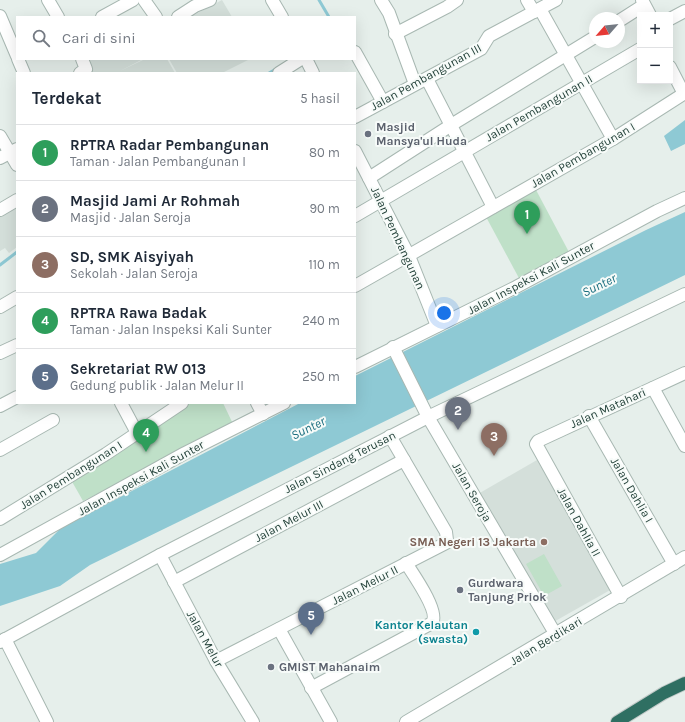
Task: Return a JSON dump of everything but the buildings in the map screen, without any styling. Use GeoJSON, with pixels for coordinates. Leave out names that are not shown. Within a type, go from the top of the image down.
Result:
{"type":"FeatureCollection","features":[{"type":"Feature","properties":{"kind":"highway"},"geometry":{"type":"LineString","coordinates":[[617,722],[664,693],[685,683]]}},
{"type":"Feature","properties":{"kind":"street"},"geometry":{"type":"LineString","coordinates":[[48,0],[57,16]]}},
{"type":"Feature","properties":{"kind":"street"},"geometry":{"type":"LineString","coordinates":[[104,16],[133,0]]}},
{"type":"Feature","properties":{"kind":"street"},"geometry":{"type":"LineString","coordinates":[[144,0],[155,16]]}},
{"type":"Feature","properties":{"kind":"street"},"geometry":{"type":"LineString","coordinates":[[179,16],[192,3],[210,0]]}},
{"type":"Feature","properties":{"kind":"street"},"geometry":{"type":"LineString","coordinates":[[272,0],[281,16]]}},
{"type":"Feature","properties":{"kind":"street"},"geometry":{"type":"LineString","coordinates":[[380,0],[389,13],[395,34],[415,84]]}},
{"type":"Feature","properties":{"kind":"street"},"geometry":{"type":"LineString","coordinates":[[395,34],[447,7],[457,0]]}},
{"type":"Feature","properties":{"kind":"street"},"geometry":{"type":"LineString","coordinates":[[527,0],[537,11],[567,55],[613,139]]}},
{"type":"Feature","properties":{"kind":"street","name":"Jalan Pembangunan III"},"geometry":{"type":"LineString","coordinates":[[356,116],[481,49],[489,36],[556,0]]}},
{"type":"Feature","properties":{"kind":"street"},"geometry":{"type":"LineString","coordinates":[[625,18],[646,7]]}},
{"type":"Feature","properties":{"kind":"street"},"geometry":{"type":"LineString","coordinates":[[673,17],[685,11]]}},
{"type":"Feature","properties":{"kind":"street"},"geometry":{"type":"LineString","coordinates":[[0,16],[16,53]]}},
{"type":"Feature","properties":{"kind":"street"},"geometry":{"type":"LineString","coordinates":[[369,178],[452,124],[589,41]]}},
{"type":"Feature","properties":{"kind":"street","name":"Jalan Pembangunan II"},"geometry":{"type":"LineString","coordinates":[[356,215],[637,51]]}},
{"type":"Feature","properties":{"kind":"street"},"geometry":{"type":"LineString","coordinates":[[356,54],[383,102]]}},
{"type":"Feature","properties":{"kind":"street"},"geometry":{"type":"LineString","coordinates":[[19,60],[24,72]]}},
{"type":"Feature","properties":{"kind":"street"},"geometry":{"type":"LineString","coordinates":[[82,60],[86,69],[82,72]]}},
{"type":"Feature","properties":{"kind":"street"},"geometry":{"type":"LineString","coordinates":[[281,72],[300,60]]}},
{"type":"Feature","properties":{"kind":"street"},"geometry":{"type":"LineString","coordinates":[[306,60],[312,72]]}},
{"type":"Feature","properties":{"kind":"street"},"geometry":{"type":"LineString","coordinates":[[673,72],[685,94]]}},
{"type":"Feature","properties":{"kind":"street"},"geometry":{"type":"LineString","coordinates":[[427,79],[452,124],[493,207]]}},
{"type":"Feature","properties":{"kind":"street","name":"Jalan Pembangunan I"},"geometry":{"type":"LineString","coordinates":[[356,285],[613,139],[685,94]]}},
{"type":"Feature","properties":{"kind":"street"},"geometry":{"type":"LineString","coordinates":[[0,136],[16,164]]}},
{"type":"Feature","properties":{"kind":"street","name":"Jalan Pembangunan"},"geometry":{"type":"LineString","coordinates":[[356,153],[409,256],[436,326]]}},
{"type":"Feature","properties":{"kind":"street","name":"Jalan Inspeksi Kali Sunter"},"geometry":{"type":"LineString","coordinates":[[356,367],[394,350],[436,326],[516,287],[657,211],[685,198]]}},
{"type":"Feature","properties":{"kind":"street"},"geometry":{"type":"LineString","coordinates":[[0,210],[16,201]]}},
{"type":"Feature","properties":{"kind":"street","name":"Jalan Sindang Terusan"},"geometry":{"type":"LineString","coordinates":[[2,640],[160,555],[390,436],[426,412],[685,294]]}},
{"type":"Feature","properties":{"kind":"street"},"geometry":{"type":"LineString","coordinates":[[0,307],[16,298]]}},
{"type":"Feature","properties":{"kind":"street"},"geometry":{"type":"LineString","coordinates":[[0,353],[16,345]]}},
{"type":"Feature","properties":{"kind":"street","name":"Jalan Seroja"},"geometry":{"type":"LineString","coordinates":[[394,350],[426,412],[556,635]]}},
{"type":"Feature","properties":{"kind":"street","name":"Jalan Matahari"},"geometry":{"type":"LineString","coordinates":[[537,447],[536,444],[538,441],[589,416],[685,373]]}},
{"type":"Feature","properties":{"kind":"street"},"geometry":{"type":"LineString","coordinates":[[653,388],[685,446]]}},
{"type":"Feature","properties":{"kind":"street"},"geometry":{"type":"LineString","coordinates":[[0,406],[16,398]]}},
{"type":"Feature","properties":{"kind":"street"},"geometry":{"type":"LineString","coordinates":[[122,404],[137,433]]}},
{"type":"Feature","properties":{"kind":"street","name":"Jalan Pembangunan I"},"geometry":{"type":"LineString","coordinates":[[0,519],[180,404]]}},
{"type":"Feature","properties":{"kind":"street"},"geometry":{"type":"LineString","coordinates":[[258,404],[263,414]]}},
{"type":"Feature","properties":{"kind":"street","name":"Jalan Inspeksi Kali Sunter"},"geometry":{"type":"LineString","coordinates":[[0,555],[185,453],[282,404]]}},
{"type":"Feature","properties":{"kind":"street","name":"Jalan Dahlia I"},"geometry":{"type":"LineString","coordinates":[[589,416],[674,564]]}},
{"type":"Feature","properties":{"kind":"street"},"geometry":{"type":"LineString","coordinates":[[0,450],[53,420]]}},
{"type":"Feature","properties":{"kind":"street","name":"Jalan Melur II"},"geometry":{"type":"LineString","coordinates":[[216,661],[442,546],[447,540],[446,532],[390,436]]}},
{"type":"Feature","properties":{"kind":"street","name":"Jalan Dahlia II"},"geometry":{"type":"LineString","coordinates":[[537,447],[621,596]]}},
{"type":"Feature","properties":{"kind":"street","name":"Jalan Melur III"},"geometry":{"type":"LineString","coordinates":[[174,582],[404,460]]}},
{"type":"Feature","properties":{"kind":"street","name":"Jalan Melur"},"geometry":{"type":"LineString","coordinates":[[160,555],[216,661],[253,722]]}},
{"type":"Feature","properties":{"kind":"street","name":"Jalan Berdikari"},"geometry":{"type":"LineString","coordinates":[[406,722],[685,558]]}},
{"type":"Feature","properties":{"kind":"street","name":"Jalan Melur II"},"geometry":{"type":"LineString","coordinates":[[311,688],[432,623],[435,617],[430,605],[406,563]]}},
{"type":"Feature","properties":{"kind":"street"},"geometry":{"type":"LineString","coordinates":[[279,629],[331,722]]}},
{"type":"Feature","properties":{"kind":"street"},"geometry":{"type":"LineString","coordinates":[[2,640],[47,722]]}},
{"type":"Feature","properties":{"kind":"shaded area"},"geometry":{"type":"Polygon","coordinates":[[[222,0],[231,16],[192,16],[222,0]]]}},
{"type":"Feature","properties":{"kind":"shaded area"},"geometry":{"type":"Polygon","coordinates":[[[86,60],[141,60],[120,71],[143,60],[168,60],[174,72],[92,72],[86,60]]]}},
{"type":"Feature","properties":{"kind":"shaded area"},"geometry":{"type":"Polygon","coordinates":[[[170,60],[248,60],[224,72],[176,72],[170,60]]]}},
{"type":"Feature","properties":{"kind":"shaded area"},"geometry":{"type":"Polygon","coordinates":[[[16,201],[16,248],[9,253],[5,248],[0,251],[0,210],[16,201]]]}},
{"type":"Feature","properties":{"kind":"shaded area","name":"SMA Negeri 13 Jakarta"},"geometry":{"type":"Polygon","coordinates":[[[537,460],[612,589],[550,624],[478,494],[537,460]]]}},
{"type":"Feature","properties":{"kind":"green space"},"geometry":{"type":"Polygon","coordinates":[[[535,188],[570,254],[520,280],[485,215],[535,188]]]}},
{"type":"Feature","properties":{"kind":"green space"},"geometry":{"type":"Polygon","coordinates":[[[183,404],[223,404],[234,426],[83,501],[70,478],[183,404]]]}},
{"type":"Feature","properties":{"kind":"green space"},"geometry":{"type":"Polygon","coordinates":[[[544,554],[562,586],[544,596],[526,564],[544,554]]]}},
{"type":"Feature","properties":{"kind":"water"},"geometry":{"type":"Polygon","coordinates":[[[685,120],[685,144],[671,151],[664,136],[685,120]]]}},
{"type":"Feature","properties":{"kind":"water","name":"Sunter"},"geometry":{"type":"Polygon","coordinates":[[[685,212],[685,275],[90,565],[60,586],[0,606],[0,564],[36,553],[61,528],[298,404],[356,404],[356,375],[646,230],[685,212]]]}},
{"type":"Feature","properties":{"kind":"waterway"},"geometry":{"type":"LineString","coordinates":[[319,0],[328,16]]}},
{"type":"Feature","properties":{"kind":"waterway"},"geometry":{"type":"LineString","coordinates":[[271,72],[276,69]]}},
{"type":"Feature","properties":{"kind":"waterway"},"geometry":{"type":"LineString","coordinates":[[0,265],[16,253]]}},
{"type":"Feature","properties":{"kind":"place","name":"Masjid Mansya'ul Huda"},"geometry":{"type":"Point","coordinates":[368,134]}},
{"type":"Feature","properties":{"kind":"place","name":"RPTRA Radar Pembangunan"},"geometry":{"type":"Point","coordinates":[527,234]}},
{"type":"Feature","properties":{"kind":"place","name":"Masjid Jami Ar Rohmah"},"geometry":{"type":"Point","coordinates":[458,430]}},
{"type":"Feature","properties":{"kind":"place","name":"RPTRA Rawa Badak"},"geometry":{"type":"Point","coordinates":[146,452]}},
{"type":"Feature","properties":{"kind":"place","name":"SD, SMK Aisyiyah"},"geometry":{"type":"Point","coordinates":[494,456]}},
{"type":"Feature","properties":{"kind":"place","name":"SMA Negeri 13 Jakarta"},"geometry":{"type":"Point","coordinates":[544,542]}},
{"type":"Feature","properties":{"kind":"place","name":"Gurdwara Tanjung Priok"},"geometry":{"type":"Point","coordinates":[460,590]}},
{"type":"Feature","properties":{"kind":"place","name":"Kantor Kelautan (swasta)"},"geometry":{"type":"Point","coordinates":[476,632]}},
{"type":"Feature","properties":{"kind":"place","name":"Sekretariat RW 013"},"geometry":{"type":"Point","coordinates":[311,635]}},
{"type":"Feature","properties":{"kind":"place","name":"GMIST Mahanaim"},"geometry":{"type":"Point","coordinates":[271,667]}}]}
